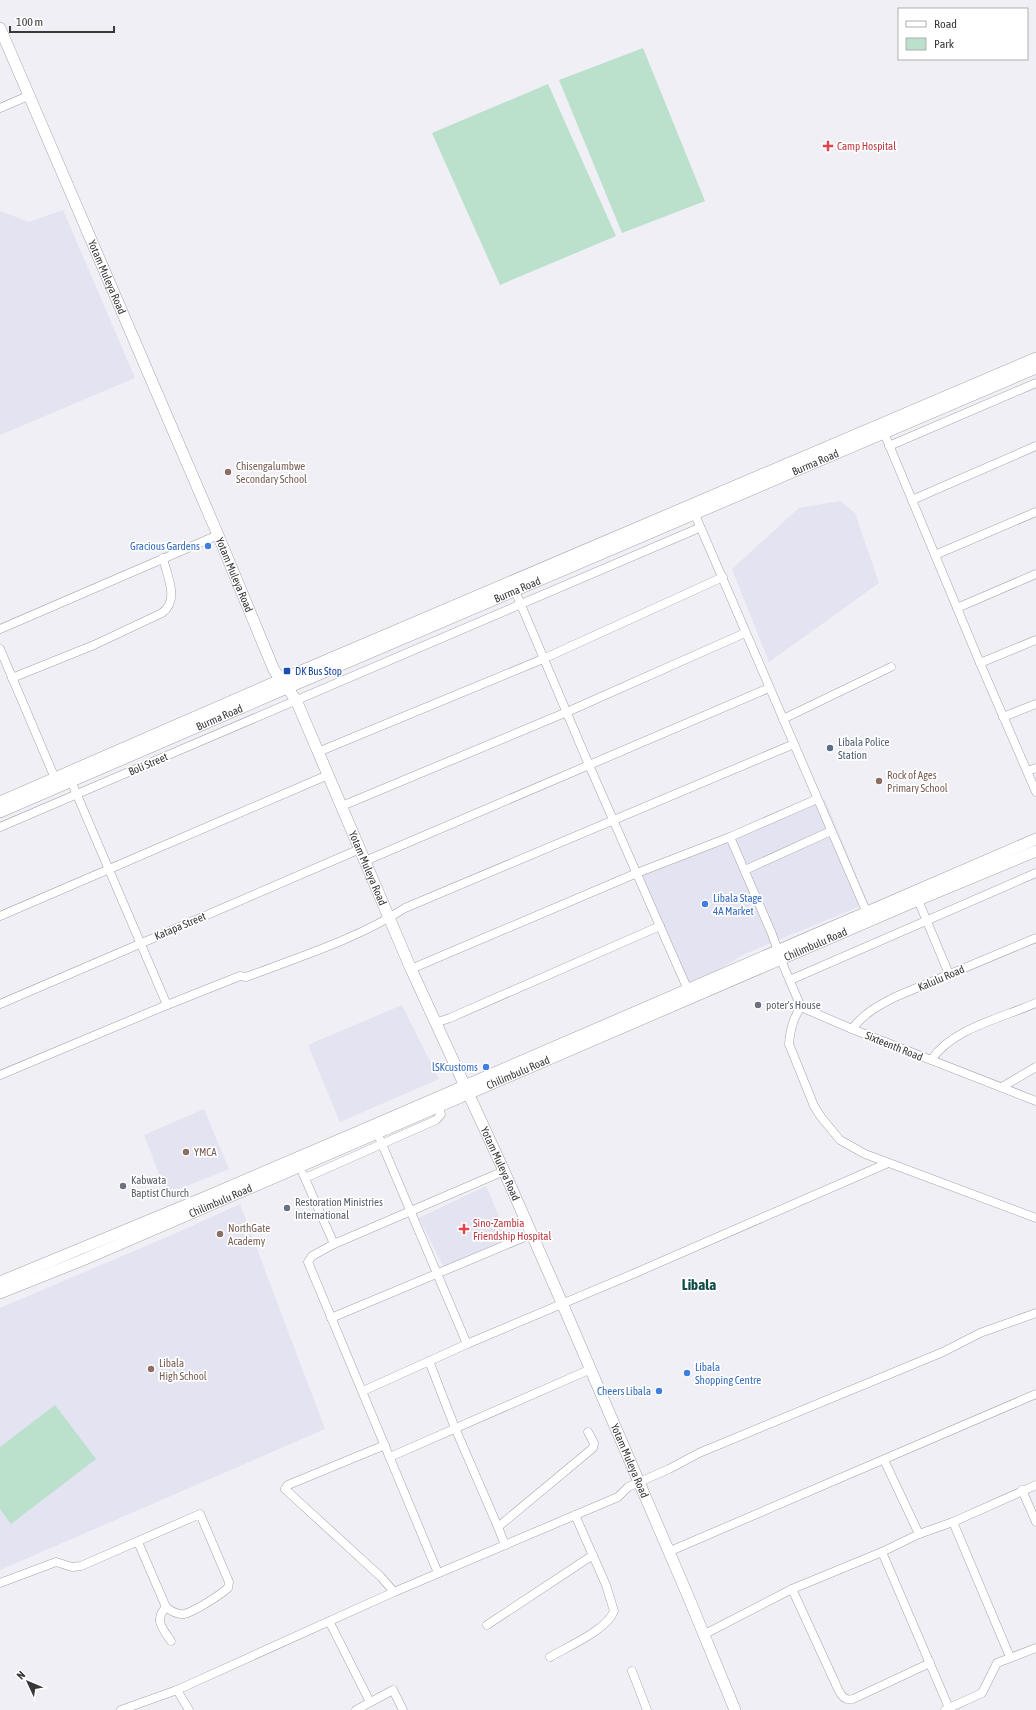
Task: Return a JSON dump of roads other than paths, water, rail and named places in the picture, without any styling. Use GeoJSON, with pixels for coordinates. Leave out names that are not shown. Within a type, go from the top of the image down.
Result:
{"type":"FeatureCollection","features":[{"type":"Feature","properties":{"kind":"main road","name":"Yotam Muleya Road"},"geometry":{"type":"LineString","coordinates":[[0,28],[218,535],[274,670],[296,700],[411,969],[504,1171],[591,1369],[638,1484],[688,1596],[735,1710]]}},
{"type":"Feature","properties":{"kind":"main road","name":"Burma Road"},"geometry":{"type":"LineString","coordinates":[[0,812],[56,783],[882,429],[1036,358]]}},
{"type":"Feature","properties":{"kind":"main road","name":"Burma Road"},"geometry":{"type":"LineString","coordinates":[[882,429],[1036,368]]}},
{"type":"Feature","properties":{"kind":"main road","name":"Burma Road"},"geometry":{"type":"LineString","coordinates":[[0,802],[56,783],[71,781],[284,684]]}},
{"type":"Feature","properties":{"kind":"main road","name":"Chilimbulu Road"},"geometry":{"type":"LineString","coordinates":[[375,1129],[440,1107],[466,1091],[688,990],[779,956],[867,913],[1036,839]]}},
{"type":"Feature","properties":{"kind":"main road","name":"Chilimbulu Road"},"geometry":{"type":"LineString","coordinates":[[0,1282],[298,1162],[779,956],[1036,851]]}},
{"type":"Feature","properties":{"kind":"main road","name":"Chilimbulu Road"},"geometry":{"type":"LineString","coordinates":[[0,1293],[85,1259],[298,1162]]}},
{"type":"Feature","properties":{"kind":"street"},"geometry":{"type":"LineString","coordinates":[[0,108],[28,96]]}},
{"type":"Feature","properties":{"kind":"street"},"geometry":{"type":"LineString","coordinates":[[889,446],[1036,383]]}},
{"type":"Feature","properties":{"kind":"street"},"geometry":{"type":"LineString","coordinates":[[882,429],[1036,792]]}},
{"type":"Feature","properties":{"kind":"street"},"geometry":{"type":"LineString","coordinates":[[912,500],[1036,446]]}},
{"type":"Feature","properties":{"kind":"street"},"geometry":{"type":"LineString","coordinates":[[693,510],[867,913]]}},
{"type":"Feature","properties":{"kind":"street"},"geometry":{"type":"LineString","coordinates":[[935,555],[1036,512]]}},
{"type":"Feature","properties":{"kind":"street","name":"Boli Street"},"geometry":{"type":"LineString","coordinates":[[0,827],[700,528]]}},
{"type":"Feature","properties":{"kind":"street"},"geometry":{"type":"LineString","coordinates":[[0,629],[218,535]]}},
{"type":"Feature","properties":{"kind":"street"},"geometry":{"type":"LineString","coordinates":[[12,678],[94,645],[168,609],[172,602],[172,595],[163,558]]}},
{"type":"Feature","properties":{"kind":"street"},"geometry":{"type":"LineString","coordinates":[[957,608],[1036,574]]}},
{"type":"Feature","properties":{"kind":"street"},"geometry":{"type":"LineString","coordinates":[[318,752],[544,659],[723,577]]}},
{"type":"Feature","properties":{"kind":"street"},"geometry":{"type":"LineString","coordinates":[[513,586],[589,765],[688,990]]}},
{"type":"Feature","properties":{"kind":"street"},"geometry":{"type":"LineString","coordinates":[[342,806],[567,712],[746,633]]}},
{"type":"Feature","properties":{"kind":"street"},"geometry":{"type":"LineString","coordinates":[[980,663],[1036,640]]}},
{"type":"Feature","properties":{"kind":"street"},"geometry":{"type":"LineString","coordinates":[[0,649],[56,783]]}},
{"type":"Feature","properties":{"kind":"street"},"geometry":{"type":"LineString","coordinates":[[783,719],[891,667]]}},
{"type":"Feature","properties":{"kind":"street"},"geometry":{"type":"LineString","coordinates":[[365,861],[770,688]]}},
{"type":"Feature","properties":{"kind":"street"},"geometry":{"type":"LineString","coordinates":[[1004,717],[1036,704]]}},
{"type":"Feature","properties":{"kind":"street"},"geometry":{"type":"LineString","coordinates":[[0,1075],[240,976],[246,977],[293,960],[390,918],[405,908],[794,744]]}},
{"type":"Feature","properties":{"kind":"street"},"geometry":{"type":"LineString","coordinates":[[1027,772],[1036,768]]}},
{"type":"Feature","properties":{"kind":"street"},"geometry":{"type":"LineString","coordinates":[[0,916],[328,775]]}},
{"type":"Feature","properties":{"kind":"street"},"geometry":{"type":"LineString","coordinates":[[71,781],[167,1005]]}},
{"type":"Feature","properties":{"kind":"street"},"geometry":{"type":"LineString","coordinates":[[411,969],[637,873],[730,837],[817,799]]}},
{"type":"Feature","properties":{"kind":"street"},"geometry":{"type":"LineString","coordinates":[[745,870],[831,831]]}},
{"type":"Feature","properties":{"kind":"street"},"geometry":{"type":"LineString","coordinates":[[730,837],[772,934],[779,956],[801,1007],[792,1023],[789,1044],[814,1106],[840,1140],[865,1154],[1036,1218]]}},
{"type":"Feature","properties":{"kind":"street","name":"Katapa Street"},"geometry":{"type":"LineString","coordinates":[[0,1004],[360,849]]}},
{"type":"Feature","properties":{"kind":"street"},"geometry":{"type":"LineString","coordinates":[[790,980],[1036,873]]}},
{"type":"Feature","properties":{"kind":"street"},"geometry":{"type":"LineString","coordinates":[[918,900],[949,974]]}},
{"type":"Feature","properties":{"kind":"street"},"geometry":{"type":"LineString","coordinates":[[435,1023],[450,1018],[660,926]]}},
{"type":"Feature","properties":{"kind":"street","name":"Kalulu Road"},"geometry":{"type":"LineString","coordinates":[[852,1029],[873,1009],[949,974],[1036,938]]}},
{"type":"Feature","properties":{"kind":"street"},"geometry":{"type":"LineString","coordinates":[[931,1060],[944,1044],[959,1035],[1036,1003]]}},
{"type":"Feature","properties":{"kind":"street","name":"Sixteenth Road"},"geometry":{"type":"LineString","coordinates":[[801,1007],[852,1029],[1036,1101]]}},
{"type":"Feature","properties":{"kind":"street"},"geometry":{"type":"LineString","coordinates":[[1002,1087],[1036,1067]]}},
{"type":"Feature","properties":{"kind":"street"},"geometry":{"type":"LineString","coordinates":[[305,1178],[436,1120],[441,1114],[440,1107]]}},
{"type":"Feature","properties":{"kind":"street"},"geometry":{"type":"LineString","coordinates":[[375,1129],[380,1144],[467,1344]]}},
{"type":"Feature","properties":{"kind":"street"},"geometry":{"type":"LineString","coordinates":[[298,1162],[334,1244]]}},
{"type":"Feature","properties":{"kind":"street"},"geometry":{"type":"LineString","coordinates":[[363,1391],[467,1344],[888,1162]]}},
{"type":"Feature","properties":{"kind":"street"},"geometry":{"type":"LineString","coordinates":[[438,1573],[308,1262],[312,1256],[334,1244],[504,1171]]}},
{"type":"Feature","properties":{"kind":"street"},"geometry":{"type":"LineString","coordinates":[[331,1318],[532,1234]]}},
{"type":"Feature","properties":{"kind":"street"},"geometry":{"type":"LineString","coordinates":[[121,1710],[177,1690],[394,1592],[618,1497],[626,1489],[746,1432],[943,1352],[980,1333],[1036,1313]]}},
{"type":"Feature","properties":{"kind":"street"},"geometry":{"type":"LineString","coordinates":[[429,1361],[455,1428],[505,1545]]}},
{"type":"Feature","properties":{"kind":"street"},"geometry":{"type":"LineString","coordinates":[[390,1457],[591,1369]]}},
{"type":"Feature","properties":{"kind":"street"},"geometry":{"type":"LineString","coordinates":[[668,1552],[1036,1394]]}},
{"type":"Feature","properties":{"kind":"street"},"geometry":{"type":"LineString","coordinates":[[498,1527],[593,1448],[594,1443],[588,1432]]}},
{"type":"Feature","properties":{"kind":"street"},"geometry":{"type":"LineString","coordinates":[[385,1445],[288,1485],[285,1489],[381,1577],[394,1592]]}},
{"type":"Feature","properties":{"kind":"street"},"geometry":{"type":"LineString","coordinates":[[884,1460],[919,1534]]}},
{"type":"Feature","properties":{"kind":"street"},"geometry":{"type":"LineString","coordinates":[[703,1635],[792,1589],[882,1552],[919,1534],[952,1522],[1036,1485]]}},
{"type":"Feature","properties":{"kind":"street"},"geometry":{"type":"LineString","coordinates":[[1022,1490],[1036,1522]]}},
{"type":"Feature","properties":{"kind":"street"},"geometry":{"type":"LineString","coordinates":[[0,1583],[56,1562],[72,1566],[81,1566],[200,1514],[229,1582],[228,1588],[209,1601],[184,1614],[172,1612],[166,1607],[138,1542]]}},
{"type":"Feature","properties":{"kind":"street"},"geometry":{"type":"LineString","coordinates":[[550,1656],[593,1632],[604,1624],[613,1614],[614,1607],[612,1601],[575,1515]]}},
{"type":"Feature","properties":{"kind":"street"},"geometry":{"type":"LineString","coordinates":[[952,1522],[1010,1657]]}},
{"type":"Feature","properties":{"kind":"street"},"geometry":{"type":"LineString","coordinates":[[882,1552],[930,1663],[947,1709],[982,1693],[997,1663],[1036,1648]]}},
{"type":"Feature","properties":{"kind":"street"},"geometry":{"type":"LineString","coordinates":[[487,1626],[593,1555]]}},
{"type":"Feature","properties":{"kind":"street"},"geometry":{"type":"LineString","coordinates":[[792,1589],[844,1698],[849,1700],[853,1699],[930,1663]]}},
{"type":"Feature","properties":{"kind":"street"},"geometry":{"type":"LineString","coordinates":[[166,1607],[161,1613],[160,1618],[161,1624],[170,1640]]}},
{"type":"Feature","properties":{"kind":"street"},"geometry":{"type":"LineString","coordinates":[[329,1621],[370,1702]]}},
{"type":"Feature","properties":{"kind":"street"},"geometry":{"type":"LineString","coordinates":[[632,1671],[648,1710]]}},
{"type":"Feature","properties":{"kind":"street"},"geometry":{"type":"LineString","coordinates":[[177,1690],[189,1710]]}},
{"type":"Feature","properties":{"kind":"street"},"geometry":{"type":"LineString","coordinates":[[356,1710],[393,1690],[403,1710]]}},
{"type":"Feature","properties":{"kind":"place","name":"Camp Hospital"},"geometry":{"type":"Point","coordinates":[828,146]}},
{"type":"Feature","properties":{"kind":"place","name":"Chisengalumbwe Secondary School"},"geometry":{"type":"Point","coordinates":[228,472]}},
{"type":"Feature","properties":{"kind":"place","name":"Gracious Gardens"},"geometry":{"type":"Point","coordinates":[208,546]}},
{"type":"Feature","properties":{"kind":"place","name":"DK Bus Stop"},"geometry":{"type":"Point","coordinates":[287,671]}},
{"type":"Feature","properties":{"kind":"place","name":"Libala Police Station"},"geometry":{"type":"Point","coordinates":[830,748]}},
{"type":"Feature","properties":{"kind":"place","name":"Rock of Ages Primary School"},"geometry":{"type":"Point","coordinates":[879,781]}},
{"type":"Feature","properties":{"kind":"place","name":"Libala Stage 4A Market"},"geometry":{"type":"Point","coordinates":[705,904]}},
{"type":"Feature","properties":{"kind":"place","name":"poter's House"},"geometry":{"type":"Point","coordinates":[758,1005]}},
{"type":"Feature","properties":{"kind":"place","name":"lSKcustoms"},"geometry":{"type":"Point","coordinates":[486,1067]}},
{"type":"Feature","properties":{"kind":"place","name":"YMCA"},"geometry":{"type":"Point","coordinates":[186,1152]}},
{"type":"Feature","properties":{"kind":"place","name":"Kabwata Baptist Church"},"geometry":{"type":"Point","coordinates":[123,1186]}},
{"type":"Feature","properties":{"kind":"place","name":"Restoration Ministries International"},"geometry":{"type":"Point","coordinates":[287,1208]}},
{"type":"Feature","properties":{"kind":"place","name":"Sino-Zambia Friendship Hospital"},"geometry":{"type":"Point","coordinates":[464,1229]}},
{"type":"Feature","properties":{"kind":"place","name":"NorthGate Academy"},"geometry":{"type":"Point","coordinates":[220,1234]}},
{"type":"Feature","properties":{"kind":"place","name":"Libala High School"},"geometry":{"type":"Point","coordinates":[151,1369]}},
{"type":"Feature","properties":{"kind":"place","name":"Libala Shopping Centre"},"geometry":{"type":"Point","coordinates":[687,1373]}},
{"type":"Feature","properties":{"kind":"place","name":"Cheers Libala"},"geometry":{"type":"Point","coordinates":[659,1391]}},
{"type":"Feature","properties":{"kind":"district","name":"Libala"},"geometry":{"type":"Point","coordinates":[699,1284]}}]}
